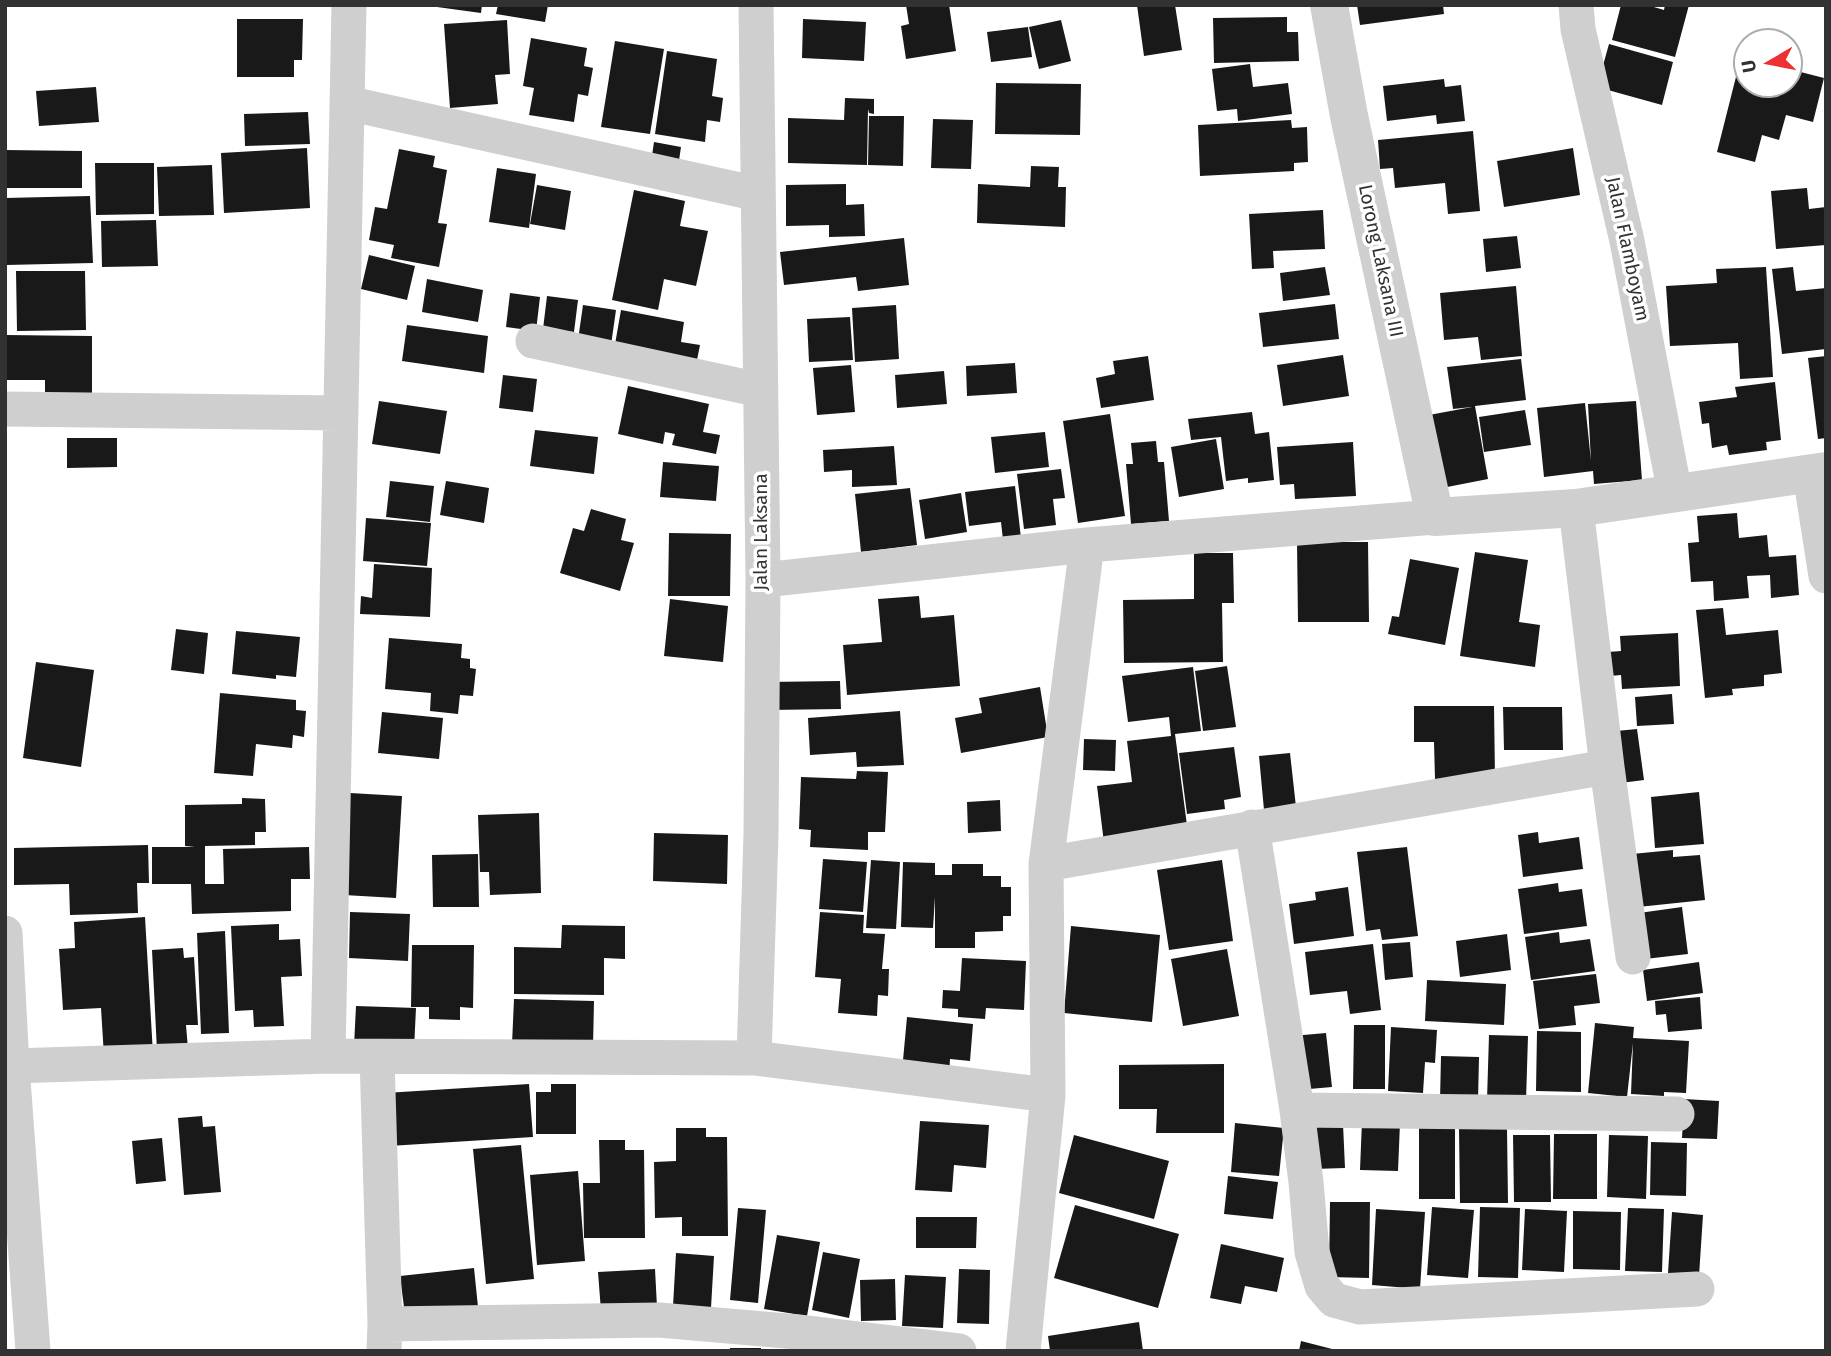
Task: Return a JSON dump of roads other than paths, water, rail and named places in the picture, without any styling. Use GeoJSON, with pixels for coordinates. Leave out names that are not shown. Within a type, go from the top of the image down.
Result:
{"type":"FeatureCollection","features":[{"type":"Feature","properties":{"kind":"street"},"geometry":{"type":"LineString","coordinates":[[328,1056],[349,5]]}},
{"type":"Feature","properties":{"kind":"street","name":"Jalan Laksana"},"geometry":{"type":"LineString","coordinates":[[754,1058],[761,834],[762,580],[756,5]]}},
{"type":"Feature","properties":{"kind":"street","name":"Lorong Laksana III"},"geometry":{"type":"LineString","coordinates":[[1329,5],[1349,116],[1434,517]]}},
{"type":"Feature","properties":{"kind":"street","name":"Jalan Flamboyam"},"geometry":{"type":"LineString","coordinates":[[1576,5],[1578,29],[1627,241],[1675,494]]}},
{"type":"Feature","properties":{"kind":"street"},"geometry":{"type":"LineString","coordinates":[[347,103],[758,194]]}},
{"type":"Feature","properties":{"kind":"street"},"geometry":{"type":"LineString","coordinates":[[534,341],[760,390]]}},
{"type":"Feature","properties":{"kind":"street"},"geometry":{"type":"LineString","coordinates":[[5,409],[341,413]]}},
{"type":"Feature","properties":{"kind":"street"},"geometry":{"type":"LineString","coordinates":[[762,580],[1087,545],[1576,508],[1818,472],[1826,576]]}},
{"type":"Feature","properties":{"kind":"street"},"geometry":{"type":"LineString","coordinates":[[1576,508],[1633,957]]}},
{"type":"Feature","properties":{"kind":"street"},"geometry":{"type":"LineString","coordinates":[[1023,1351],[1048,1095],[1046,864],[1087,545]]}},
{"type":"Feature","properties":{"kind":"street"},"geometry":{"type":"LineString","coordinates":[[1046,864],[1607,767]]}},
{"type":"Feature","properties":{"kind":"street"},"geometry":{"type":"LineString","coordinates":[[1252,827],[1297,1110],[1312,1252],[1322,1286],[1334,1300],[1360,1307],[1697,1289]]}},
{"type":"Feature","properties":{"kind":"street"},"geometry":{"type":"LineString","coordinates":[[5,933],[12,1066],[16,1244],[33,1351]]}},
{"type":"Feature","properties":{"kind":"street"},"geometry":{"type":"LineString","coordinates":[[12,1066],[328,1056],[754,1058],[1048,1095]]}},
{"type":"Feature","properties":{"kind":"street"},"geometry":{"type":"LineString","coordinates":[[377,1056],[385,1338],[659,1320],[798,1332],[960,1351]]}},
{"type":"Feature","properties":{"kind":"street"},"geometry":{"type":"LineString","coordinates":[[1297,1110],[1677,1114]]}}]}
